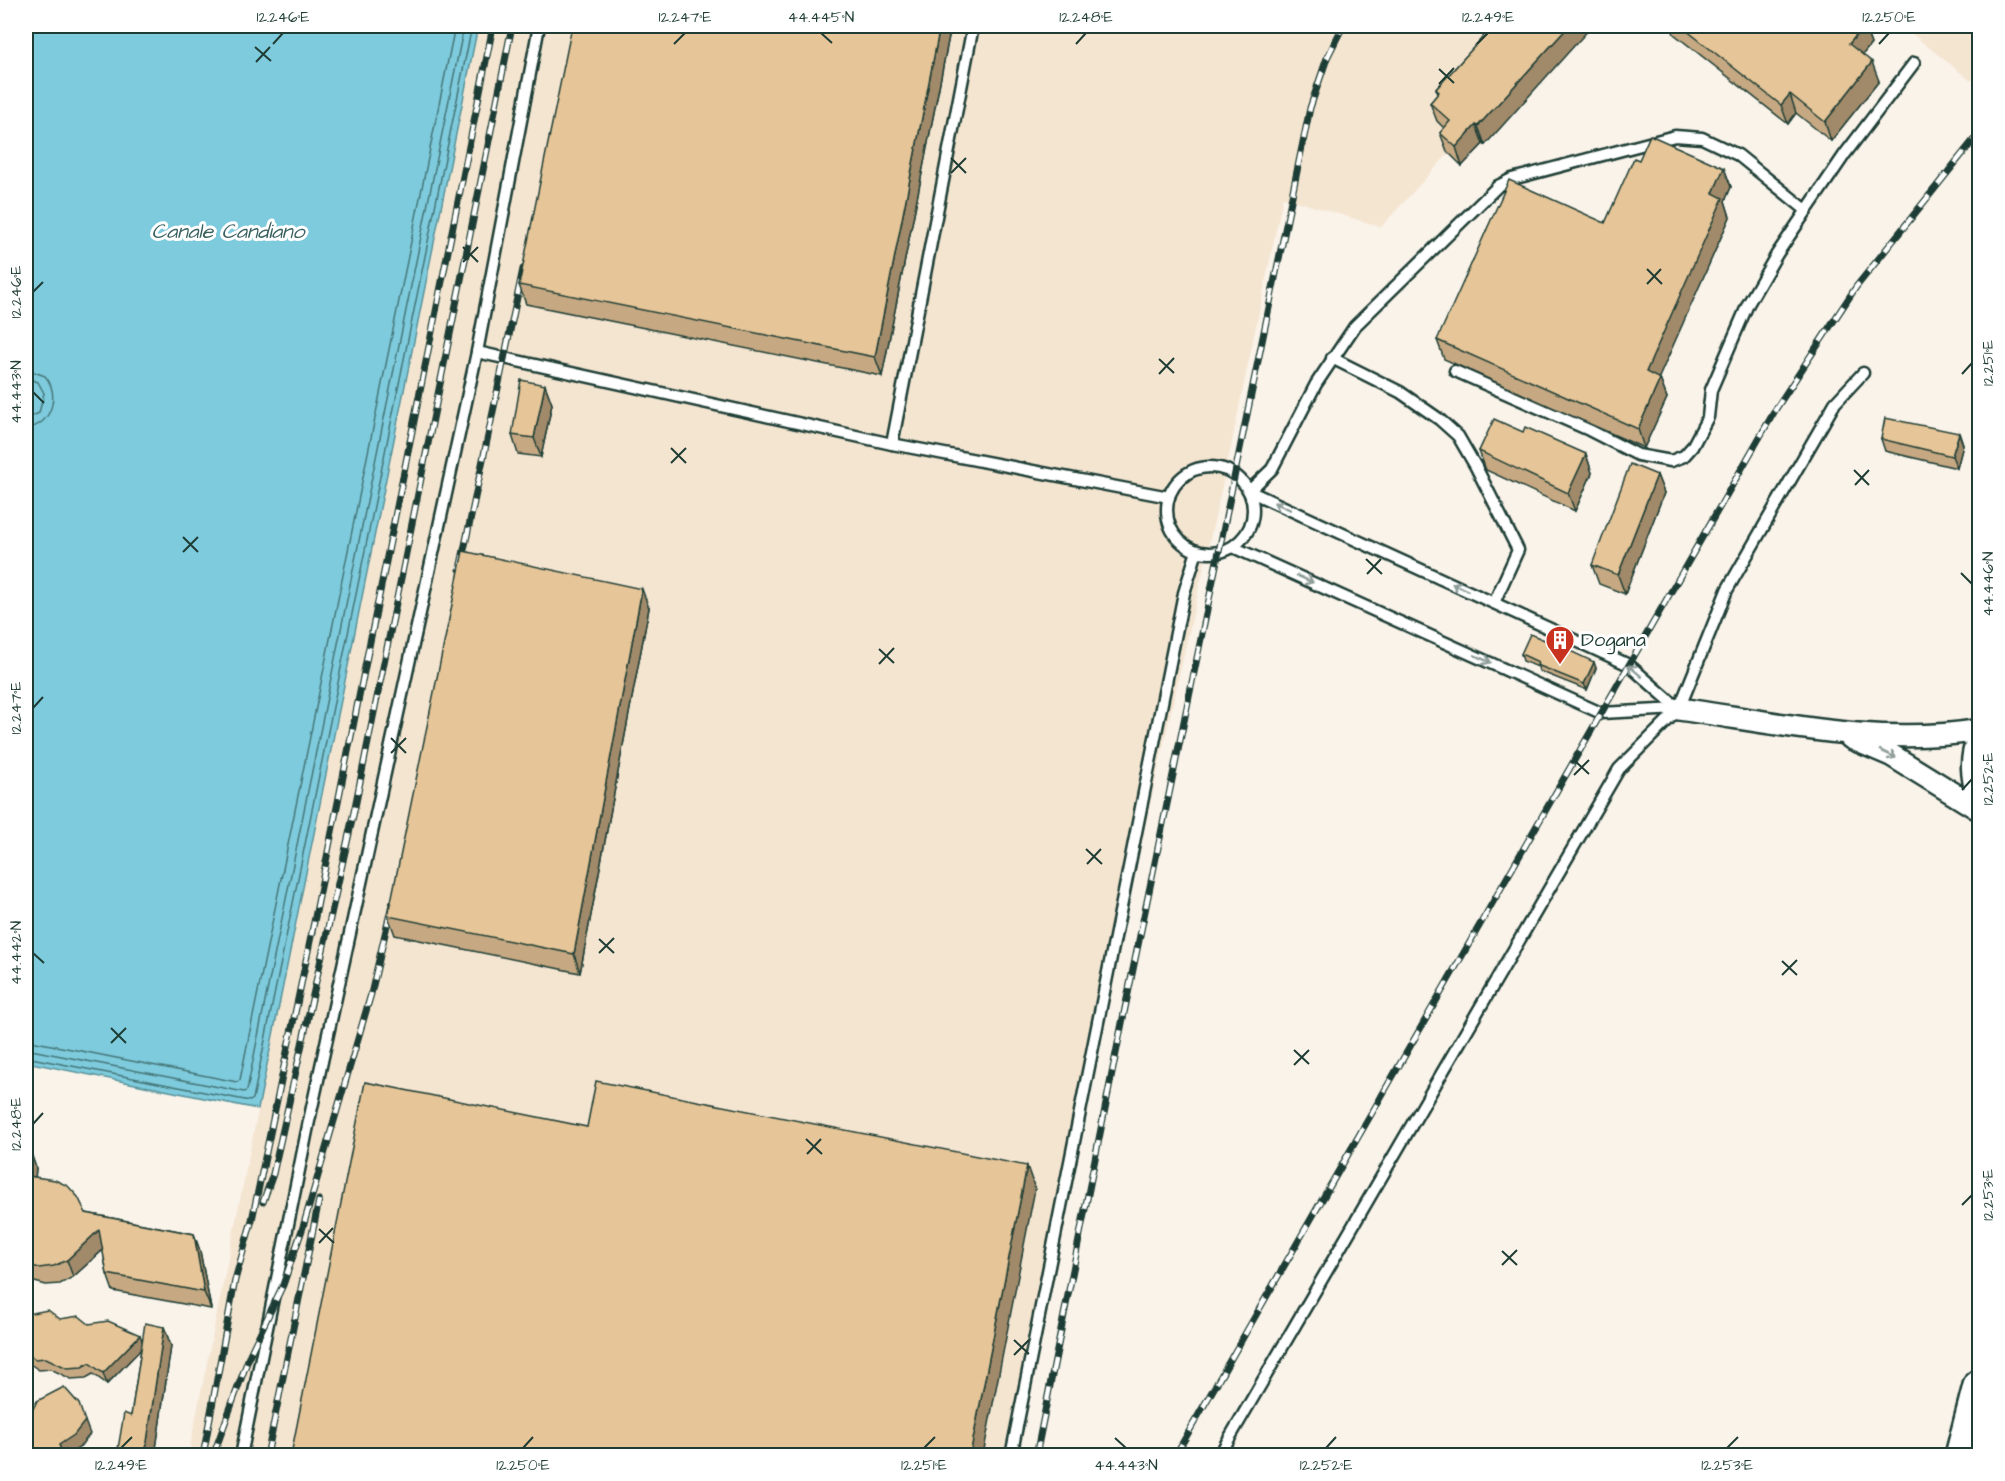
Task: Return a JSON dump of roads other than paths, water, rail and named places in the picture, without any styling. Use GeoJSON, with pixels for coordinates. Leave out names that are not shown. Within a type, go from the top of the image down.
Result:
{"type":"FeatureCollection","features":[{"type":"Feature","properties":{"kind":"highway"},"geometry":{"type":"LineString","coordinates":[[1962,1455],[1980,1386]]}},
{"type":"Feature","properties":{"kind":"street"},"geometry":{"type":"LineString","coordinates":[[1679,710],[1834,731],[1907,737],[1950,735],[1980,730]]}},
{"type":"Feature","properties":{"kind":"street"},"geometry":{"type":"LineString","coordinates":[[1834,731],[1891,755],[1980,810]]}},
{"type":"Feature","properties":{"kind":"street"},"geometry":{"type":"LineString","coordinates":[[1980,742],[1976,752],[1975,775],[1980,794]]}},
{"type":"Feature","properties":{"kind":"lane"},"geometry":{"type":"LineString","coordinates":[[241,1455],[309,1121],[477,352],[539,26]]}},
{"type":"Feature","properties":{"kind":"lane"},"geometry":{"type":"LineString","coordinates":[[892,444],[973,26]]}},
{"type":"Feature","properties":{"kind":"lane"},"geometry":{"type":"LineString","coordinates":[[1455,371],[1589,430],[1638,455],[1671,461],[1684,456],[1692,447],[1708,417],[1711,390],[1748,304],[1806,210],[1914,63]]}},
{"type":"Feature","properties":{"kind":"lane"},"geometry":{"type":"LineString","coordinates":[[1249,491],[1272,469],[1332,358],[1355,326],[1498,186],[1512,179],[1675,136],[1701,138],[1738,155],[1806,210]]}},
{"type":"Feature","properties":{"kind":"lane"},"geometry":{"type":"LineString","coordinates":[[477,352],[892,444],[1169,497]]}},
{"type":"Feature","properties":{"kind":"lane"},"geometry":{"type":"LineString","coordinates":[[1332,358],[1410,398],[1458,436],[1518,550],[1494,603]]}},
{"type":"Feature","properties":{"kind":"lane"},"geometry":{"type":"LineString","coordinates":[[1219,1455],[1619,769],[1679,710],[1727,590],[1834,403],[1863,373]]}},
{"type":"Feature","properties":{"kind":"lane"},"geometry":{"type":"LineString","coordinates":[[1249,491],[1253,516],[1249,528],[1233,547],[1219,552],[1197,550],[1185,545],[1176,535],[1167,511],[1169,497],[1184,475],[1210,467],[1223,468],[1235,475],[1249,491],[1629,664],[1679,710]]}},
{"type":"Feature","properties":{"kind":"lane"},"geometry":{"type":"LineString","coordinates":[[1233,547],[1601,713],[1679,710]]}},
{"type":"Feature","properties":{"kind":"lane"},"geometry":{"type":"LineString","coordinates":[[1011,1455],[1184,593],[1197,550]]}},
{"type":"Feature","properties":{"kind":"water","name":"Canale Candiano"},"geometry":{"type":"Polygon","coordinates":[[[26,26],[478,26],[258,1109],[26,1062],[26,420],[31,393],[26,391],[26,26]]]}},
{"type":"Feature","properties":{"kind":"railway"},"geometry":{"type":"LineString","coordinates":[[203,1456],[235,1280],[252,1220],[314,922],[493,26]]}},
{"type":"Feature","properties":{"kind":"railway"},"geometry":{"type":"LineString","coordinates":[[263,1202],[273,1174],[355,807],[512,26]]}},
{"type":"Feature","properties":{"kind":"railway"},"geometry":{"type":"LineString","coordinates":[[1036,1456],[1122,1023],[1310,108],[1327,58],[1343,26]]}},
{"type":"Feature","properties":{"kind":"railway"},"geometry":{"type":"LineString","coordinates":[[1175,1456],[1777,407],[1856,287],[1980,132]]}},
{"type":"Feature","properties":{"kind":"railway"},"geometry":{"type":"LineString","coordinates":[[460,569],[523,269]]}},
{"type":"Feature","properties":{"kind":"railway"},"geometry":{"type":"LineString","coordinates":[[213,1456],[250,1354],[283,1285],[303,1227],[371,994],[392,904]]}},
{"type":"Feature","properties":{"kind":"railway"},"geometry":{"type":"LineString","coordinates":[[267,1456],[319,1200]]}},
{"type":"Feature","properties":{"kind":"place","name":"Dogana"},"geometry":{"type":"Point","coordinates":[1560,666]}}]}
